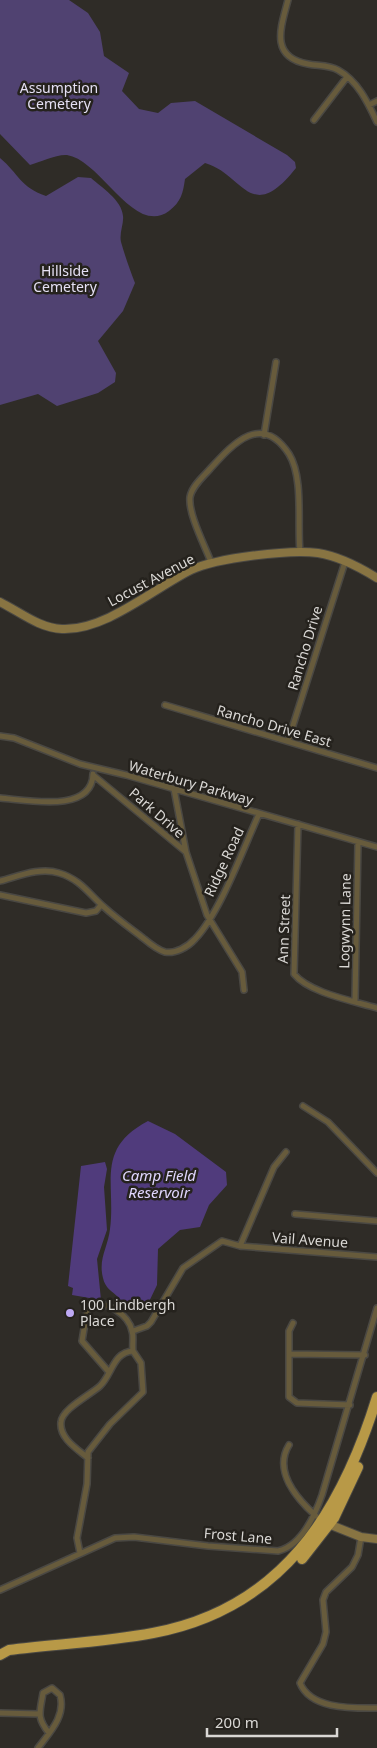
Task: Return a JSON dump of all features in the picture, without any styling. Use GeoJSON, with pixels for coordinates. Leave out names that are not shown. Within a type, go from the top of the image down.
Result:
{"type":"FeatureCollection","features":[{"type":"Feature","properties":{"kind":"highway"},"geometry":{"type":"LineString","coordinates":[[322,1520],[356,1457],[377,1397]]}},
{"type":"Feature","properties":{"kind":"highway"},"geometry":{"type":"LineString","coordinates":[[1,1654],[18,1649],[152,1634],[211,1616],[245,1599],[274,1577],[298,1553],[353,1482],[377,1414]]}},
{"type":"Feature","properties":{"kind":"street"},"geometry":{"type":"LineString","coordinates":[[288,0],[280,37],[285,51],[298,62],[328,67],[347,77],[359,90],[377,122]]}},
{"type":"Feature","properties":{"kind":"street"},"geometry":{"type":"LineString","coordinates":[[314,120],[347,77]]}},
{"type":"Feature","properties":{"kind":"street"},"geometry":{"type":"LineString","coordinates":[[369,105],[377,101]]}},
{"type":"Feature","properties":{"kind":"street"},"geometry":{"type":"LineString","coordinates":[[264,435],[276,362]]}},
{"type":"Feature","properties":{"kind":"street"},"geometry":{"type":"LineString","coordinates":[[211,562],[191,510],[191,493],[239,439],[253,434],[264,435],[278,442],[290,456],[298,493],[300,552]]}},
{"type":"Feature","properties":{"kind":"street","name":"Locust Avenue"},"geometry":{"type":"LineString","coordinates":[[0,602],[36,622],[60,629],[73,629],[111,616],[193,569],[211,562],[300,552],[322,554],[377,578]]}},
{"type":"Feature","properties":{"kind":"street","name":"Rancho Drive"},"geometry":{"type":"LineString","coordinates":[[288,741],[344,562]]}},
{"type":"Feature","properties":{"kind":"street","name":"Rancho Drive East"},"geometry":{"type":"LineString","coordinates":[[165,705],[377,768]]}},
{"type":"Feature","properties":{"kind":"street","name":"Waterbury Parkway"},"geometry":{"type":"LineString","coordinates":[[0,736],[14,738],[93,768],[377,847]]}},
{"type":"Feature","properties":{"kind":"street"},"geometry":{"type":"LineString","coordinates":[[0,798],[67,801],[84,795],[93,781],[93,768]]}},
{"type":"Feature","properties":{"kind":"street","name":"Park Drive"},"geometry":{"type":"LineString","coordinates":[[93,775],[186,852],[202,906],[242,972],[244,990]]}},
{"type":"Feature","properties":{"kind":"street"},"geometry":{"type":"LineString","coordinates":[[174,789],[186,852]]}},
{"type":"Feature","properties":{"kind":"street","name":"Ridge Road"},"geometry":{"type":"LineString","coordinates":[[101,905],[153,946],[167,952],[173,952],[190,944],[209,919],[259,814]]}},
{"type":"Feature","properties":{"kind":"street","name":"Ann Street"},"geometry":{"type":"LineString","coordinates":[[298,824],[294,974],[303,984],[377,1008]]}},
{"type":"Feature","properties":{"kind":"street","name":"Logwynn Lane"},"geometry":{"type":"LineString","coordinates":[[355,1001],[358,842]]}},
{"type":"Feature","properties":{"kind":"street"},"geometry":{"type":"LineString","coordinates":[[0,881],[34,872],[60,873],[79,882],[101,905],[96,911],[86,913],[0,895]]}},
{"type":"Feature","properties":{"kind":"street"},"geometry":{"type":"LineString","coordinates":[[303,1106],[328,1122],[377,1173]]}},
{"type":"Feature","properties":{"kind":"street"},"geometry":{"type":"LineString","coordinates":[[240,1246],[274,1167],[286,1152]]}},
{"type":"Feature","properties":{"kind":"street"},"geometry":{"type":"LineString","coordinates":[[295,1214],[377,1222]]}},
{"type":"Feature","properties":{"kind":"street","name":"Vail Avenue"},"geometry":{"type":"LineString","coordinates":[[132,1331],[152,1322],[183,1268],[222,1242],[240,1246],[377,1257]]}},
{"type":"Feature","properties":{"kind":"street"},"geometry":{"type":"LineString","coordinates":[[80,1553],[77,1538],[87,1484],[88,1458],[91,1447],[110,1424],[143,1392],[141,1363],[133,1351],[132,1331],[125,1319],[110,1307],[94,1304],[87,1311],[82,1341],[109,1372]]}},
{"type":"Feature","properties":{"kind":"street","name":"Frost Lane"},"geometry":{"type":"LineString","coordinates":[[0,1590],[116,1538],[134,1537],[208,1546],[278,1551],[286,1548],[322,1520],[326,1485],[377,1308]]}},
{"type":"Feature","properties":{"kind":"street"},"geometry":{"type":"LineString","coordinates":[[293,1323],[289,1331],[288,1354],[288,1393],[292,1401],[350,1405]]}},
{"type":"Feature","properties":{"kind":"street"},"geometry":{"type":"LineString","coordinates":[[88,1458],[64,1436],[61,1426],[62,1418],[66,1411],[102,1385],[121,1355],[133,1351]]}},
{"type":"Feature","properties":{"kind":"street"},"geometry":{"type":"LineString","coordinates":[[288,1354],[365,1355]]}},
{"type":"Feature","properties":{"kind":"street"},"geometry":{"type":"LineString","coordinates":[[290,1445],[284,1460],[286,1479],[294,1491],[322,1520],[361,1537],[377,1539]]}},
{"type":"Feature","properties":{"kind":"street"},"geometry":{"type":"LineString","coordinates":[[361,1537],[355,1562],[326,1592],[322,1600],[326,1625],[324,1638],[300,1680],[301,1686],[306,1692],[324,1702],[338,1706],[377,1708]]}},
{"type":"Feature","properties":{"kind":"street"},"geometry":{"type":"LineString","coordinates":[[38,1748],[49,1733],[61,1710],[61,1698],[56,1690],[48,1689],[43,1693],[40,1714],[41,1723],[49,1733]]}},
{"type":"Feature","properties":{"kind":"street"},"geometry":{"type":"LineString","coordinates":[[0,1714],[40,1714]]}},
{"type":"Feature","properties":{"kind":"green space","name":"Assumption Cemetery"},"geometry":{"type":"Polygon","coordinates":[[[0,0],[69,0],[88,13],[100,32],[104,56],[129,73],[122,91],[139,109],[158,113],[171,103],[195,101],[287,155],[295,162],[296,168],[280,185],[268,193],[257,195],[239,185],[218,169],[205,163],[185,179],[179,201],[169,211],[156,216],[143,214],[130,206],[80,160],[63,155],[30,165],[0,134],[0,0]]]}},
{"type":"Feature","properties":{"kind":"green space","name":"Hillside Cemetery"},"geometry":{"type":"Polygon","coordinates":[[[0,158],[31,189],[46,196],[78,177],[91,178],[115,199],[122,210],[121,242],[135,283],[123,311],[98,341],[116,373],[115,382],[98,393],[57,406],[38,394],[0,405],[0,158]]]}},
{"type":"Feature","properties":{"kind":"water","name":"Camp Field Reservoir"},"geometry":{"type":"Polygon","coordinates":[[[148,1121],[175,1134],[226,1172],[227,1185],[209,1205],[200,1227],[180,1230],[158,1249],[157,1285],[146,1308],[118,1303],[119,1298],[105,1284],[102,1259],[110,1229],[111,1168],[114,1155],[121,1143],[131,1132],[148,1121]]]}},
{"type":"Feature","properties":{"kind":"water","name":"Camp Field Reservoir"},"geometry":{"type":"Polygon","coordinates":[[[105,1162],[107,1169],[104,1187],[107,1230],[97,1259],[101,1300],[72,1295],[73,1288],[68,1286],[81,1166],[105,1162]]]}},
{"type":"Feature","properties":{"kind":"place","name":"100 Lindbergh Place"},"geometry":{"type":"Point","coordinates":[70,1313]}}]}
